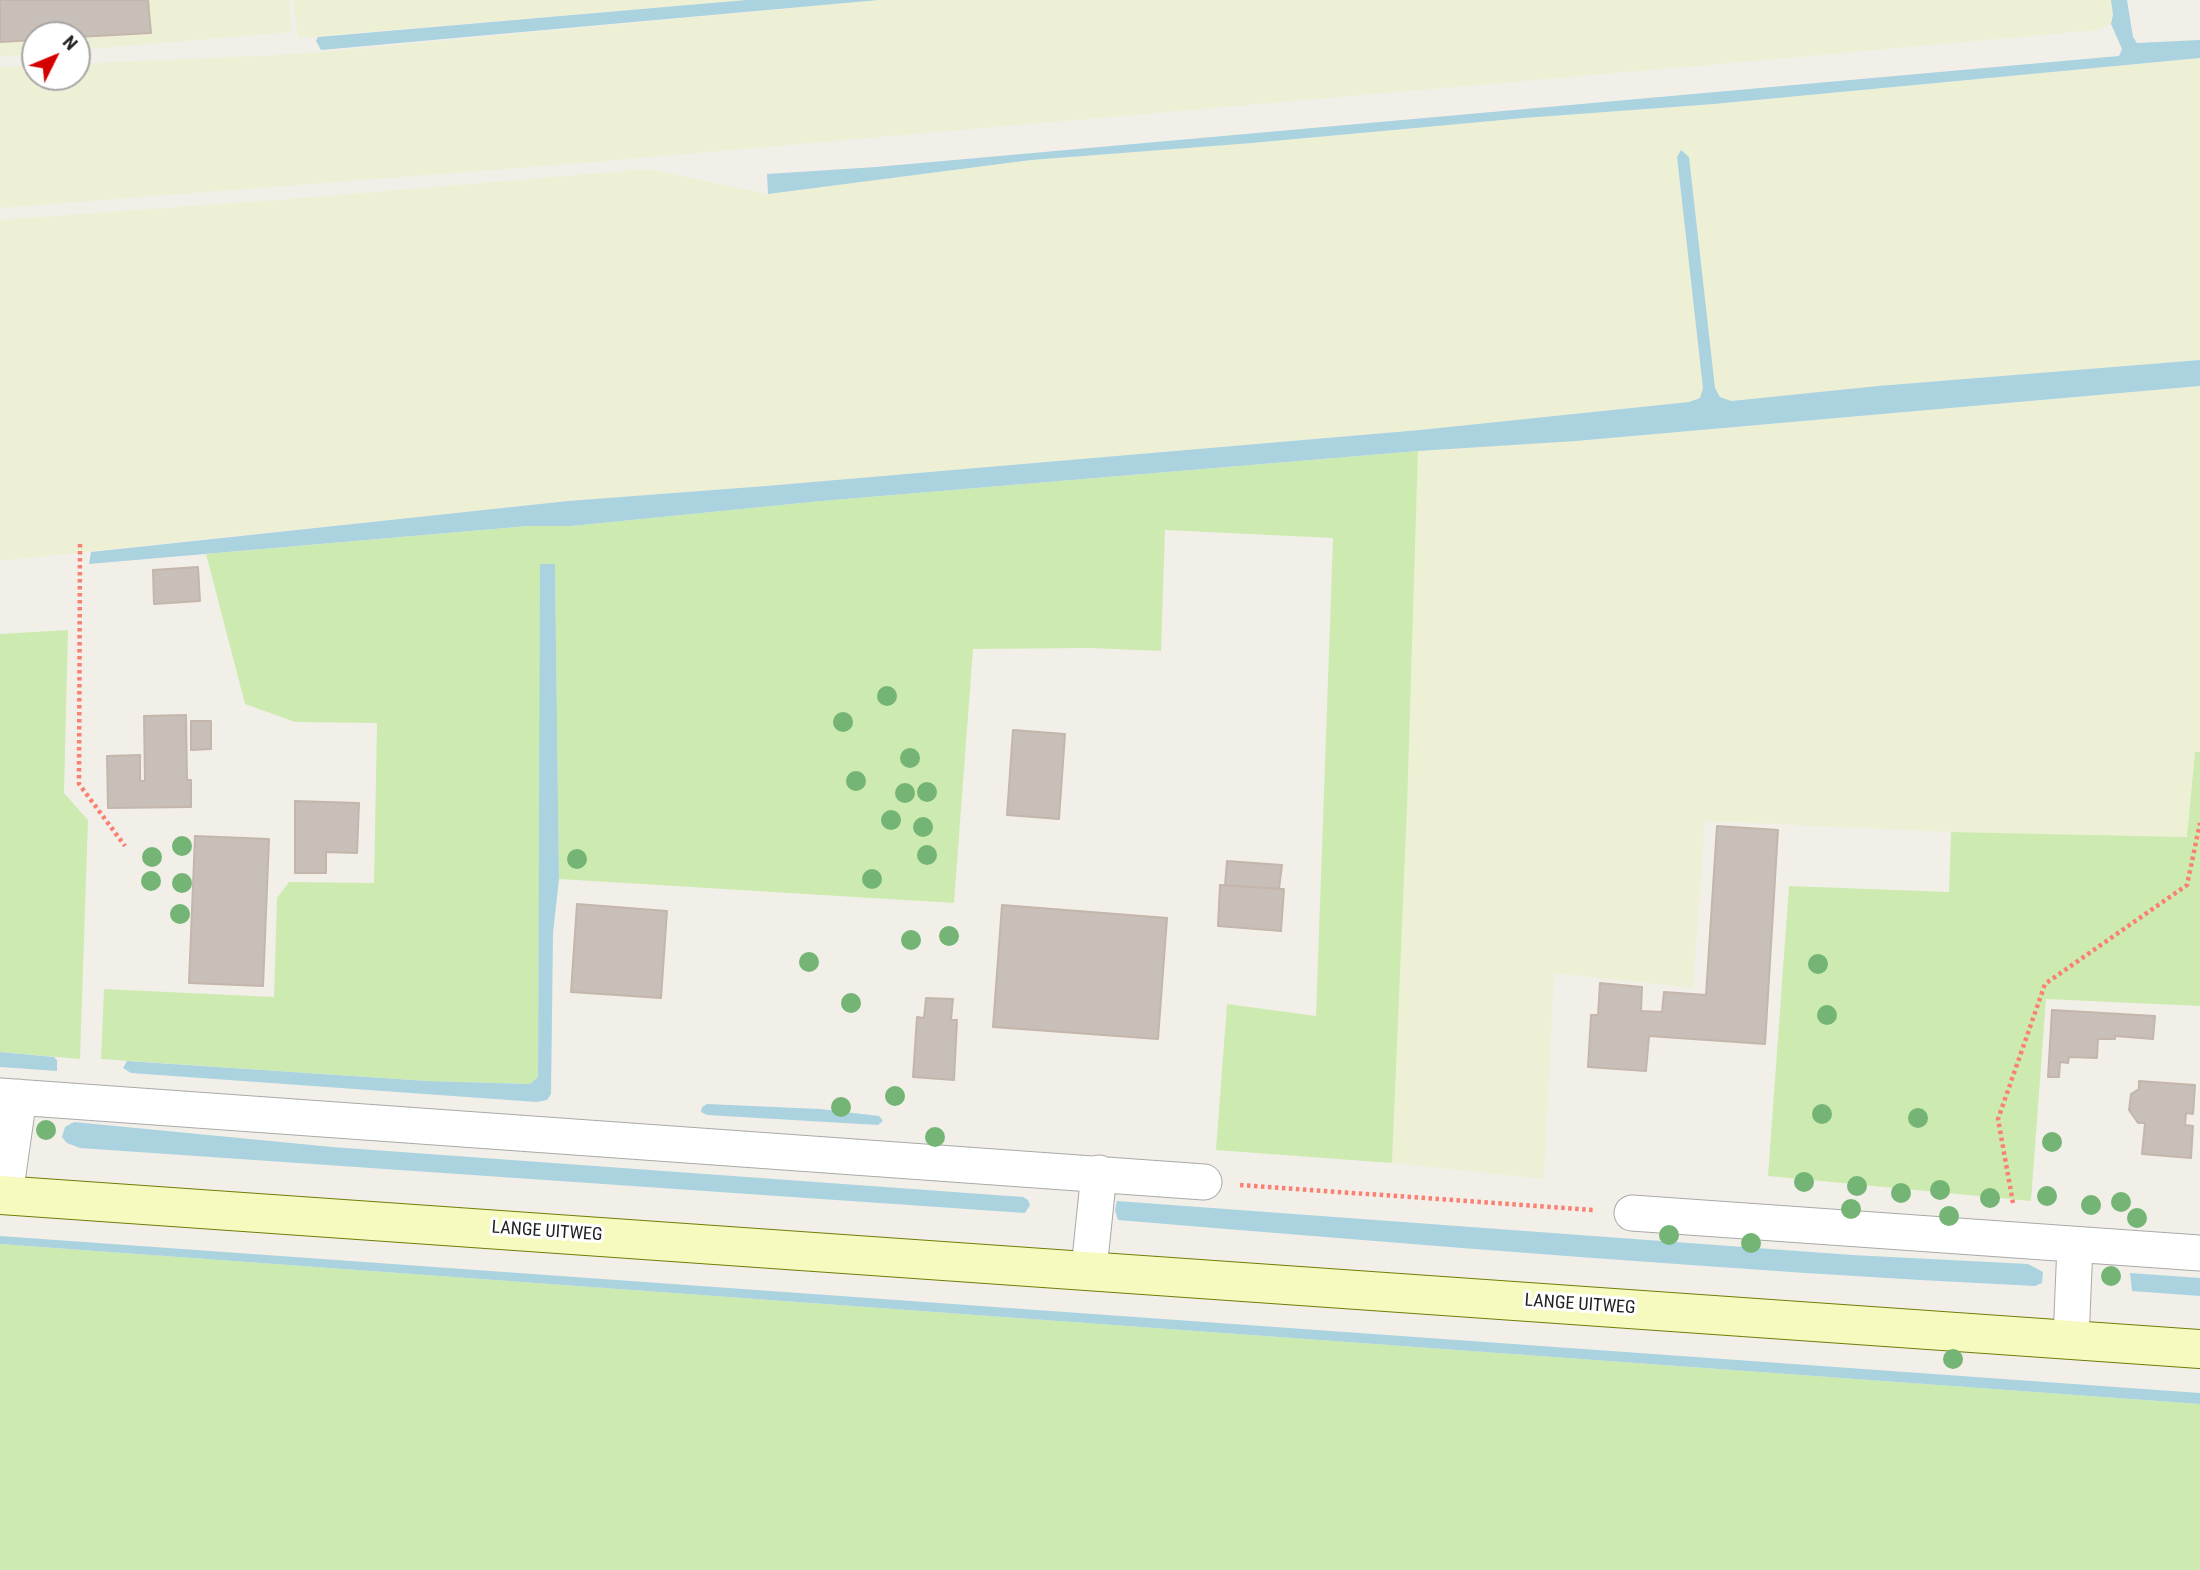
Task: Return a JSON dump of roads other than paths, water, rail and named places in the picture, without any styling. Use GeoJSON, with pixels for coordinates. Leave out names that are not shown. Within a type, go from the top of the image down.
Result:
{"type":"FeatureCollection","features":[{"type":"Feature","properties":{"kind":"street","name":"LANGE UITWEG"},"geometry":{"type":"LineString","coordinates":[[1204,1182],[10,1097],[3,1195],[1089,1269],[2200,1349]]}},
{"type":"Feature","properties":{"kind":"street"},"geometry":{"type":"LineString","coordinates":[[1089,1269],[1099,1173]]}},
{"type":"Feature","properties":{"kind":"street"},"geometry":{"type":"LineString","coordinates":[[1632,1213],[2200,1253]]}},
{"type":"Feature","properties":{"kind":"street"},"geometry":{"type":"LineString","coordinates":[[2071,1340],[2075,1245]]}},
{"type":"Feature","properties":{"kind":"water"},"geometry":{"type":"Polygon","coordinates":[[[746,0],[879,0],[321,50],[316,41],[318,37],[746,0]]]}},
{"type":"Feature","properties":{"kind":"water"},"geometry":{"type":"Polygon","coordinates":[[[2111,0],[2127,0],[2133,37],[2137,43],[2200,40],[2200,58],[1714,104],[1031,160],[768,194],[767,174],[876,167],[2119,56],[2122,49],[2111,24],[2111,0]]]}},
{"type":"Feature","properties":{"kind":"water"},"geometry":{"type":"Polygon","coordinates":[[[1681,150],[1689,157],[1715,388],[1720,397],[1731,401],[1878,386],[2200,360],[2200,386],[1576,441],[1418,451],[821,501],[571,526],[528,526],[89,564],[91,552],[568,501],[1420,430],[1689,402],[1700,398],[1703,388],[1677,157],[1681,150]]]}},
{"type":"Feature","properties":{"kind":"water"},"geometry":{"type":"Polygon","coordinates":[[[540,564],[555,564],[559,879],[553,933],[551,1094],[547,1100],[537,1102],[131,1073],[123,1068],[127,1061],[427,1081],[530,1084],[538,1077],[540,564]]]}},
{"type":"Feature","properties":{"kind":"water"},"geometry":{"type":"Polygon","coordinates":[[[0,1052],[54,1057],[57,1060],[57,1071],[0,1067],[0,1052]]]}},
{"type":"Feature","properties":{"kind":"water"},"geometry":{"type":"Polygon","coordinates":[[[707,1104],[820,1109],[879,1116],[883,1121],[878,1125],[707,1115],[701,1112],[702,1107],[707,1104]]]}},
{"type":"Feature","properties":{"kind":"water"},"geometry":{"type":"Polygon","coordinates":[[[74,1122],[332,1147],[1023,1197],[1030,1205],[1025,1213],[80,1148],[67,1143],[62,1137],[65,1127],[74,1122]]]}},
{"type":"Feature","properties":{"kind":"water"},"geometry":{"type":"Polygon","coordinates":[[[1117,1201],[1852,1255],[2028,1264],[2043,1272],[2042,1283],[2035,1286],[1576,1257],[1118,1220],[1115,1210],[1117,1201]]]}},
{"type":"Feature","properties":{"kind":"water"},"geometry":{"type":"Polygon","coordinates":[[[0,1236],[2200,1393],[2200,1404],[0,1244],[0,1236]]]}},
{"type":"Feature","properties":{"kind":"water"},"geometry":{"type":"Polygon","coordinates":[[[2130,1273],[2200,1278],[2200,1296],[2132,1291],[2130,1273]]]}}]}
